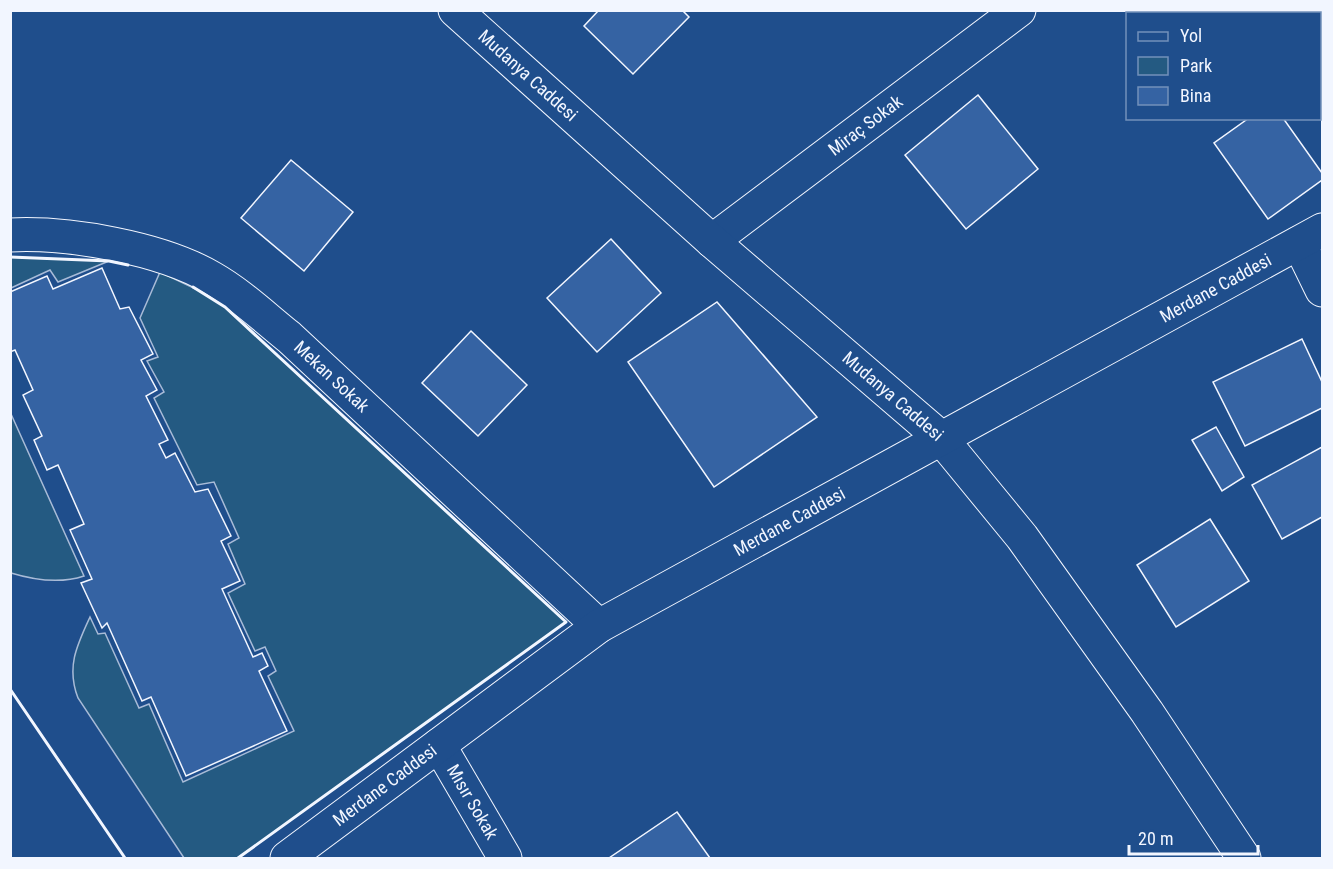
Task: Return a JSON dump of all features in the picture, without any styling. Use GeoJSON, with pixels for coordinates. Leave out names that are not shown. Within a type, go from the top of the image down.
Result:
{"type":"FeatureCollection","features":[{"type":"Feature","properties":{"kind":"street","name":"Mudanya Caddesi"},"geometry":{"type":"LineString","coordinates":[[455,10],[712,241],[940,437],[1022,537],[1148,712],[1244,858]]}},
{"type":"Feature","properties":{"kind":"street","name":"Miraç Sokak"},"geometry":{"type":"LineString","coordinates":[[712,241],[1019,10]]}},
{"type":"Feature","properties":{"kind":"street","name":"Mekan Sokak"},"geometry":{"type":"LineString","coordinates":[[10,235],[46,233],[105,242],[159,256],[211,277],[251,305],[289,338],[599,626]]}},
{"type":"Feature","properties":{"kind":"street","name":"Merdane Caddesi"},"geometry":{"type":"LineString","coordinates":[[287,858],[599,626],[940,437],[1311,236]]}},
{"type":"Feature","properties":{"kind":"street"},"geometry":{"type":"LineString","coordinates":[[1311,236],[1323,290]]}},
{"type":"Feature","properties":{"kind":"street","name":"Mısır Sokak"},"geometry":{"type":"LineString","coordinates":[[439,745],[505,858]]}},
{"type":"Feature","properties":{"kind":"green space"},"geometry":{"type":"Polygon","coordinates":[[[10,257],[109,261],[58,282],[50,270],[11,288],[10,257]]]}},
{"type":"Feature","properties":{"kind":"green space"},"geometry":{"type":"Polygon","coordinates":[[[160,272],[200,291],[225,307],[566,622],[238,858],[184,858],[78,698],[73,676],[77,647],[90,617],[98,634],[105,633],[139,708],[149,704],[183,782],[294,731],[268,676],[276,671],[265,647],[255,651],[228,593],[245,584],[228,544],[239,538],[214,482],[197,485],[154,398],[164,392],[147,361],[158,357],[140,318],[160,272]]]}},
{"type":"Feature","properties":{"kind":"green space"},"geometry":{"type":"Polygon","coordinates":[[[11,414],[84,576],[66,580],[47,580],[11,573],[11,414]]]}},
{"type":"Feature","properties":{"kind":"building"},"geometry":{"type":"Polygon","coordinates":[[[599,10],[682,10],[689,17],[633,74],[584,26],[599,10]]]}},
{"type":"Feature","properties":{"kind":"building"},"geometry":{"type":"Polygon","coordinates":[[[1226,10],[1314,10],[1315,12],[1227,12],[1226,10]]]}},
{"type":"Feature","properties":{"kind":"building"},"geometry":{"type":"Polygon","coordinates":[[[1322,77],[1322,121],[1321,119],[1322,77]]]}},
{"type":"Feature","properties":{"kind":"building"},"geometry":{"type":"Polygon","coordinates":[[[978,95],[1038,169],[966,229],[905,155],[978,95]]]}},
{"type":"Feature","properties":{"kind":"building"},"geometry":{"type":"Polygon","coordinates":[[[1246,120],[1284,120],[1322,173],[1322,180],[1268,219],[1214,143],[1246,120]]]}},
{"type":"Feature","properties":{"kind":"building"},"geometry":{"type":"Polygon","coordinates":[[[291,160],[353,212],[304,271],[241,218],[291,160]]]}},
{"type":"Feature","properties":{"kind":"building"},"geometry":{"type":"Polygon","coordinates":[[[611,239],[661,293],[597,352],[547,298],[611,239]]]}},
{"type":"Feature","properties":{"kind":"building"},"geometry":{"type":"Polygon","coordinates":[[[102,268],[120,309],[129,307],[153,354],[141,360],[157,390],[146,396],[168,440],[159,444],[166,458],[175,453],[195,492],[208,489],[231,536],[221,541],[240,581],[222,589],[253,657],[262,653],[268,666],[259,671],[287,731],[186,776],[151,697],[142,701],[107,623],[102,628],[81,583],[92,579],[70,530],[84,524],[58,465],[47,470],[34,440],[42,436],[23,395],[33,390],[15,350],[10,352],[10,292],[47,276],[53,289],[102,268]]]}},
{"type":"Feature","properties":{"kind":"building"},"geometry":{"type":"Polygon","coordinates":[[[717,302],[817,417],[714,487],[628,362],[717,302]]]}},
{"type":"Feature","properties":{"kind":"building"},"geometry":{"type":"Polygon","coordinates":[[[471,331],[527,385],[478,436],[422,383],[471,331]]]}},
{"type":"Feature","properties":{"kind":"building"},"geometry":{"type":"Polygon","coordinates":[[[1302,339],[1322,382],[1322,408],[1245,446],[1213,382],[1302,339]]]}},
{"type":"Feature","properties":{"kind":"building"},"geometry":{"type":"Polygon","coordinates":[[[1216,427],[1244,477],[1222,491],[1192,440],[1216,427]]]}},
{"type":"Feature","properties":{"kind":"building"},"geometry":{"type":"Polygon","coordinates":[[[1322,447],[1322,517],[1282,539],[1252,485],[1322,447]]]}},
{"type":"Feature","properties":{"kind":"building"},"geometry":{"type":"Polygon","coordinates":[[[1210,519],[1249,581],[1176,627],[1137,565],[1210,519]]]}},
{"type":"Feature","properties":{"kind":"building"},"geometry":{"type":"Polygon","coordinates":[[[677,812],[710,858],[609,858],[677,812]]]}},
{"type":"Feature","properties":{"kind":"wall"},"geometry":{"type":"LineString","coordinates":[[10,257],[109,261],[128,265]]}},
{"type":"Feature","properties":{"kind":"wall"},"geometry":{"type":"LineString","coordinates":[[193,287],[225,307],[566,622],[238,858]]}},
{"type":"Feature","properties":{"kind":"wall"},"geometry":{"type":"LineString","coordinates":[[10,689],[125,858]]}}]}
